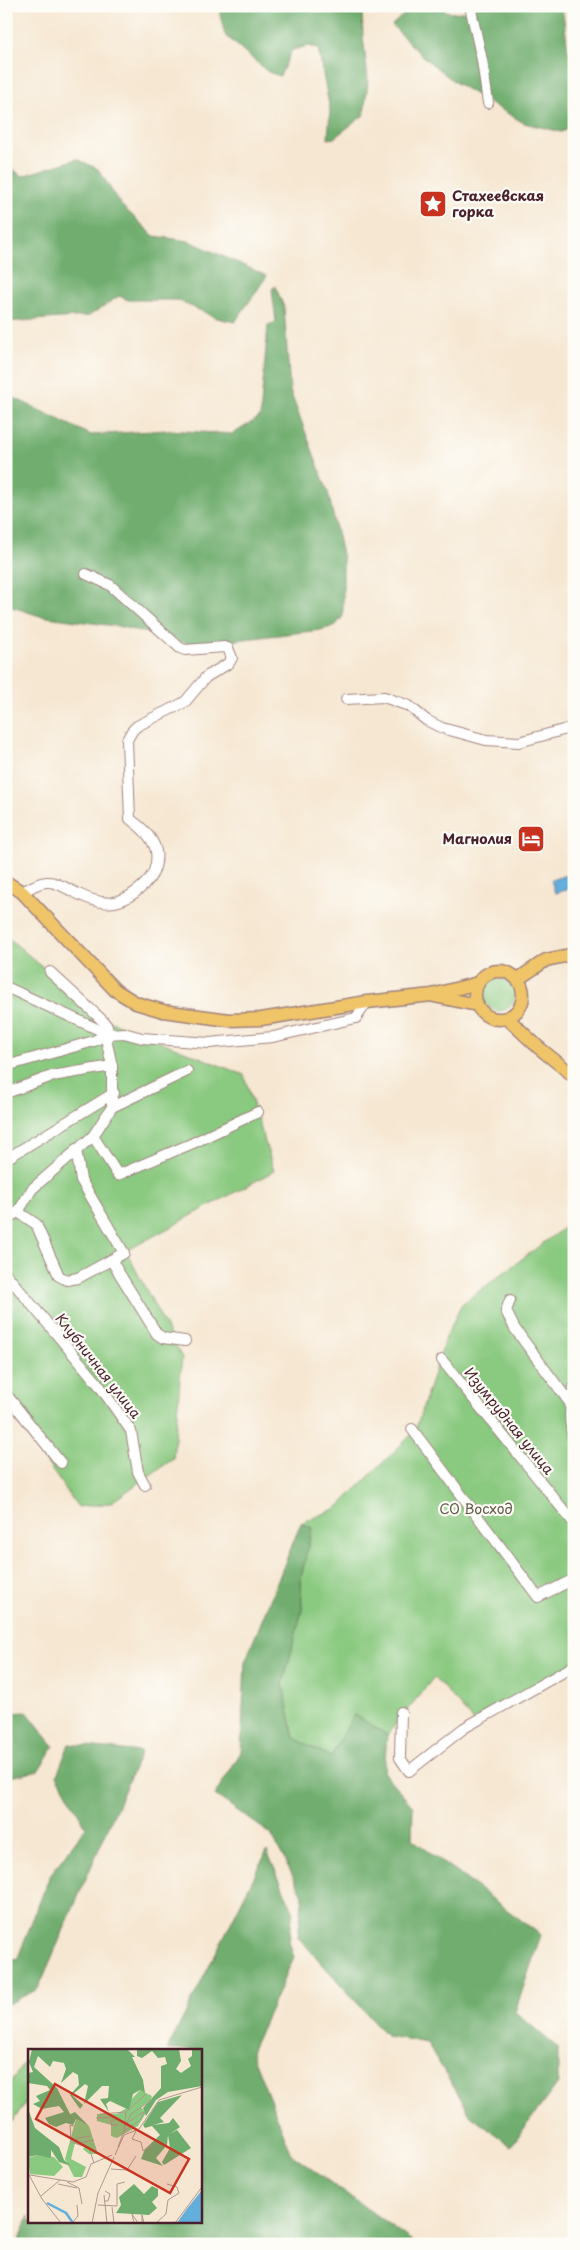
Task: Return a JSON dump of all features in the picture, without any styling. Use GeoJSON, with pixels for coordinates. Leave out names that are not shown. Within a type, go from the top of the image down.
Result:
{"type":"FeatureCollection","features":[{"type":"Feature","properties":{"kind":"main road"},"geometry":{"type":"LineString","coordinates":[[6,882],[22,892],[115,990],[136,1003],[163,1011],[229,1020],[291,1016],[367,1002],[432,995],[478,983]]}},
{"type":"Feature","properties":{"kind":"main road"},"geometry":{"type":"LineString","coordinates":[[518,979],[546,960],[574,954]]}},
{"type":"Feature","properties":{"kind":"main road"},"geometry":{"type":"LineString","coordinates":[[505,971],[518,979],[524,994],[520,1009],[507,1018],[495,1019],[484,1014],[477,1005],[475,994],[478,983],[489,972],[505,971]]}},
{"type":"Feature","properties":{"kind":"main road"},"geometry":{"type":"LineString","coordinates":[[432,995],[477,1005]]}},
{"type":"Feature","properties":{"kind":"main road"},"geometry":{"type":"LineString","coordinates":[[507,1018],[538,1048],[574,1076]]}},
{"type":"Feature","properties":{"kind":"street"},"geometry":{"type":"LineString","coordinates":[[470,6],[482,60],[488,103]]}},
{"type":"Feature","properties":{"kind":"street"},"geometry":{"type":"LineString","coordinates":[[22,892],[47,882],[64,887],[94,902],[116,902],[139,890],[153,877],[156,864],[156,849],[144,828],[130,819],[127,740],[132,730],[164,711],[185,702],[206,677],[229,663],[232,658],[232,653],[228,648],[224,647],[186,650],[180,648],[110,585],[86,574]]}},
{"type":"Feature","properties":{"kind":"street"},"geometry":{"type":"LineString","coordinates":[[346,698],[384,697],[409,706],[426,720],[442,728],[486,740],[519,742],[574,727]]}},
{"type":"Feature","properties":{"kind":"street"},"geometry":{"type":"LineString","coordinates":[[6,1219],[18,1212],[32,1189],[93,1136],[112,1106],[114,1093],[112,1066],[107,1043],[107,1026],[50,972]]}},
{"type":"Feature","properties":{"kind":"street"},"geometry":{"type":"LineString","coordinates":[[6,987],[108,1034]]}},
{"type":"Feature","properties":{"kind":"street"},"geometry":{"type":"LineString","coordinates":[[6,1066],[94,1041],[108,1034],[124,1033],[142,1038],[209,1043],[273,1037],[356,1018],[367,1002]]}},
{"type":"Feature","properties":{"kind":"street"},"geometry":{"type":"LineString","coordinates":[[6,1093],[52,1076],[112,1066]]}},
{"type":"Feature","properties":{"kind":"street"},"geometry":{"type":"LineString","coordinates":[[112,1106],[188,1071]]}},
{"type":"Feature","properties":{"kind":"street"},"geometry":{"type":"LineString","coordinates":[[6,1158],[114,1093]]}},
{"type":"Feature","properties":{"kind":"street"},"geometry":{"type":"LineString","coordinates":[[93,1136],[118,1175],[193,1143],[258,1112]]}},
{"type":"Feature","properties":{"kind":"street"},"geometry":{"type":"LineString","coordinates":[[18,1212],[36,1224],[59,1276],[67,1280],[78,1278],[124,1253],[81,1180],[76,1149]]}},
{"type":"Feature","properties":{"kind":"street"},"geometry":{"type":"LineString","coordinates":[[111,1260],[158,1334],[163,1338],[185,1341]]}},
{"type":"Feature","properties":{"kind":"street","name":"Клубничная улица"},"geometry":{"type":"LineString","coordinates":[[6,1274],[99,1385],[131,1432],[138,1472],[145,1485]]}},
{"type":"Feature","properties":{"kind":"street"},"geometry":{"type":"LineString","coordinates":[[510,1300],[506,1311],[515,1329],[570,1403]]}},
{"type":"Feature","properties":{"kind":"street","name":"Изумрудная улица"},"geometry":{"type":"LineString","coordinates":[[442,1360],[574,1523]]}},
{"type":"Feature","properties":{"kind":"street"},"geometry":{"type":"LineString","coordinates":[[574,1388],[570,1403],[571,1429],[574,1442]]}},
{"type":"Feature","properties":{"kind":"street"},"geometry":{"type":"LineString","coordinates":[[6,1394],[61,1463]]}},
{"type":"Feature","properties":{"kind":"street"},"geometry":{"type":"LineString","coordinates":[[412,1429],[538,1597],[574,1579]]}},
{"type":"Feature","properties":{"kind":"street"},"geometry":{"type":"LineString","coordinates":[[401,1712],[400,1758],[409,1771],[464,1728],[574,1666]]}},
{"type":"Feature","properties":{"kind":"green space"},"geometry":{"type":"Polygon","coordinates":[[[221,6],[362,6],[368,80],[364,115],[334,138],[328,139],[330,110],[318,48],[308,46],[292,50],[280,76],[268,72],[225,35],[220,15],[221,6]]]}},
{"type":"Feature","properties":{"kind":"green space"},"geometry":{"type":"Polygon","coordinates":[[[413,6],[436,6],[451,13],[472,11],[478,6],[562,6],[568,50],[574,58],[574,126],[561,132],[524,123],[456,83],[421,55],[392,25],[413,6]]]}},
{"type":"Feature","properties":{"kind":"green space"},"geometry":{"type":"Polygon","coordinates":[[[77,159],[98,169],[121,205],[154,236],[189,241],[267,276],[235,322],[217,318],[177,300],[128,300],[119,296],[89,316],[6,322],[6,164],[22,176],[77,159]]]}},
{"type":"Feature","properties":{"kind":"green space"},"geometry":{"type":"Polygon","coordinates":[[[275,286],[284,307],[290,391],[328,492],[343,559],[343,616],[335,626],[320,630],[195,645],[122,627],[40,616],[6,605],[6,394],[91,435],[167,430],[233,434],[260,417],[268,325],[276,322],[272,289],[275,286]]]}},
{"type":"Feature","properties":{"kind":"green space"},"geometry":{"type":"Polygon","coordinates":[[[6,936],[104,1019],[244,1075],[274,1171],[126,1251],[182,1358],[173,1459],[110,1503],[78,1507],[6,1405],[6,936]]]}},
{"type":"Feature","properties":{"kind":"green space"},"geometry":{"type":"Polygon","coordinates":[[[499,979],[505,980],[510,984],[514,989],[514,1001],[510,1006],[505,1010],[499,1011],[493,1010],[488,1006],[484,1001],[483,995],[484,989],[488,984],[493,980],[499,979]]]}},
{"type":"Feature","properties":{"kind":"green space","name":"СО Восход"},"geometry":{"type":"Polygon","coordinates":[[[574,1220],[574,1663],[477,1725],[434,1677],[387,1735],[354,1715],[331,1757],[294,1738],[283,1684],[302,1610],[301,1578],[312,1528],[301,1523],[337,1508],[415,1431],[446,1337],[462,1304],[574,1220]]]}},
{"type":"Feature","properties":{"kind":"green space"},"geometry":{"type":"Polygon","coordinates":[[[301,1523],[312,1528],[301,1578],[302,1610],[283,1684],[294,1738],[331,1757],[354,1714],[387,1735],[384,1773],[413,1807],[412,1839],[541,1935],[515,2012],[558,2048],[558,2083],[511,2146],[472,2117],[427,2043],[387,2036],[298,1937],[303,1895],[271,1834],[215,1795],[241,1752],[245,1662],[301,1523]]]}},
{"type":"Feature","properties":{"kind":"green space"},"geometry":{"type":"Polygon","coordinates":[[[27,1712],[54,1746],[38,1771],[6,1778],[6,1713],[27,1712]]]}},
{"type":"Feature","properties":{"kind":"green space"},"geometry":{"type":"Polygon","coordinates":[[[69,1744],[141,1752],[38,1989],[6,2005],[6,1957],[17,1960],[50,1875],[86,1827],[57,1775],[69,1744]]]}},
{"type":"Feature","properties":{"kind":"green space"},"geometry":{"type":"Polygon","coordinates":[[[267,1851],[293,1911],[289,1942],[294,1957],[251,2052],[292,2155],[412,2241],[411,2244],[18,2244],[28,2219],[28,2222],[201,2222],[201,2049],[168,2049],[267,1851]]]}},
{"type":"Feature","properties":{"kind":"green space"},"geometry":{"type":"Polygon","coordinates":[[[28,2057],[28,2101],[6,2129],[6,2090],[28,2057]]]}},
{"type":"Feature","properties":{"kind":"water"},"geometry":{"type":"Polygon","coordinates":[[[573,873],[574,888],[555,893],[551,880],[573,873]]]}},
{"type":"Feature","properties":{"kind":"place","name":"Стахеевская горка"},"geometry":{"type":"Point","coordinates":[433,204]}},
{"type":"Feature","properties":{"kind":"place","name":"Магнолия"},"geometry":{"type":"Point","coordinates":[531,839]}}]}
